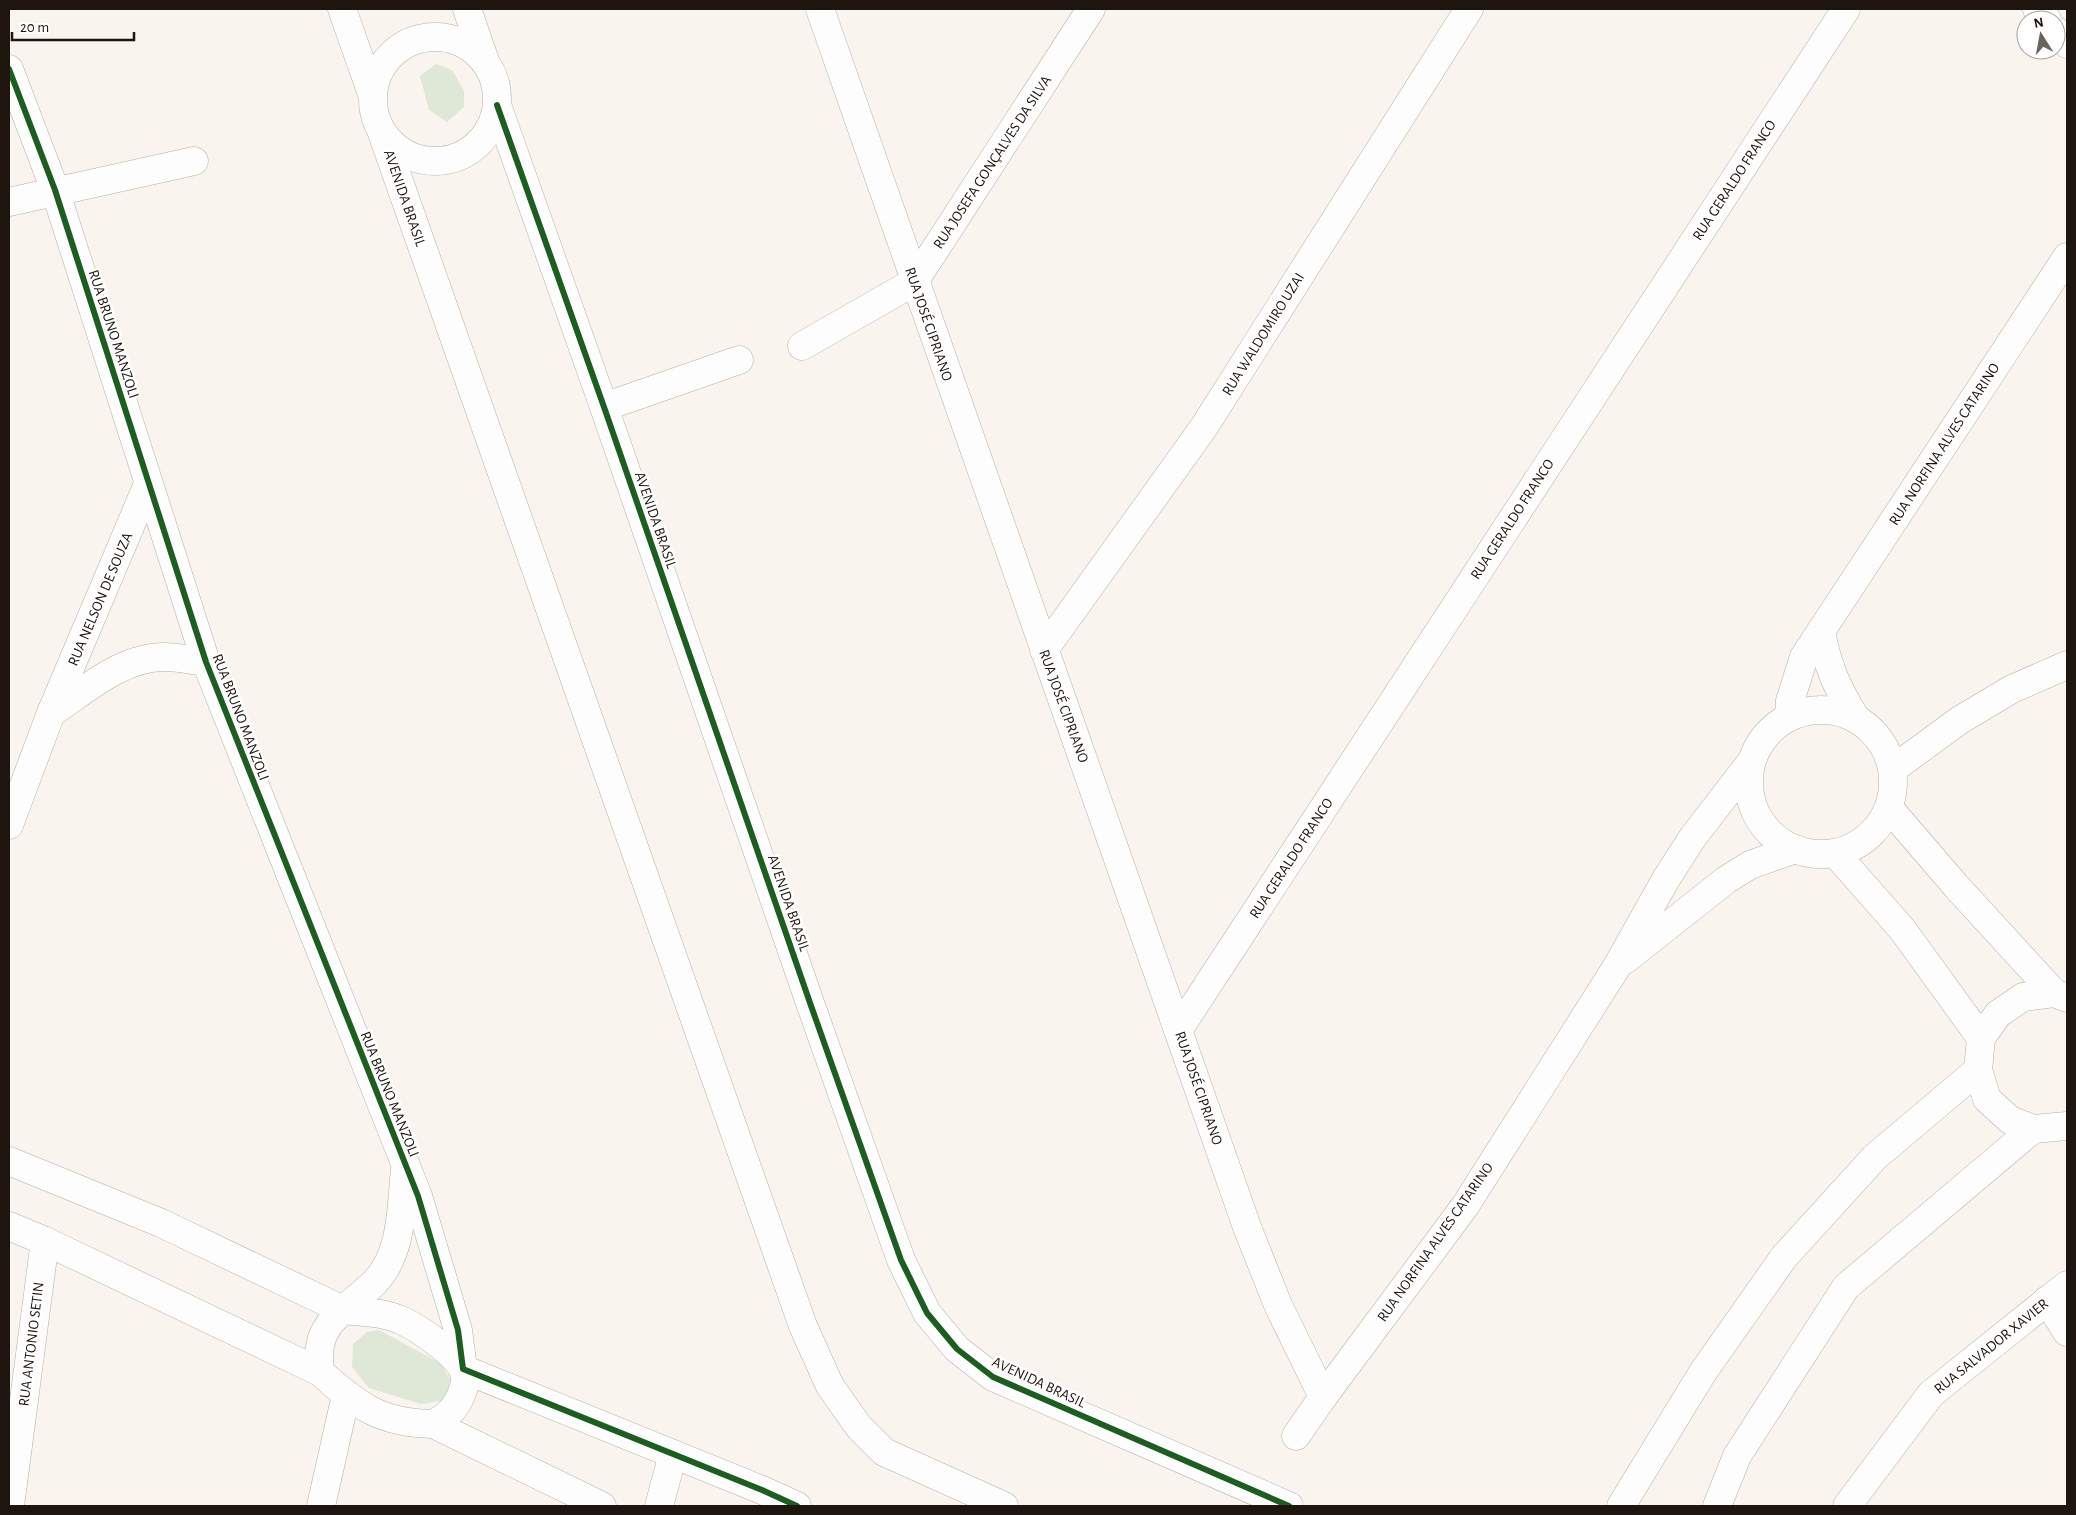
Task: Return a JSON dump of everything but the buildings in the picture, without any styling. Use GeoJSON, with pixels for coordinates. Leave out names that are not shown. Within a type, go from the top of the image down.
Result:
{"type":"FeatureCollection","features":[{"type":"Feature","properties":{"kind":"street"},"geometry":{"type":"LineString","coordinates":[[342,9],[372,94],[374,114],[382,133],[396,148],[414,158],[434,162],[454,159],[472,150],[487,135],[496,116],[498,94],[493,74],[484,61],[465,44],[444,37],[424,37],[404,45],[388,57],[377,75],[372,94]]}},
{"type":"Feature","properties":{"kind":"street"},"geometry":{"type":"LineString","coordinates":[[467,9],[484,61]]}},
{"type":"Feature","properties":{"kind":"street","name":"RUA JOSÉ CIPRIANO"},"geometry":{"type":"LineString","coordinates":[[820,9],[914,282],[1179,1029],[1250,1235],[1278,1305],[1323,1397]]}},
{"type":"Feature","properties":{"kind":"street","name":"RUA JOSEFA GONÇALVES DA SILVA"},"geometry":{"type":"LineString","coordinates":[[802,346],[914,282],[1091,9]]}},
{"type":"Feature","properties":{"kind":"street","name":"RUA WALDOMIRO UZAI"},"geometry":{"type":"LineString","coordinates":[[1044,650],[1204,427],[1470,9]]}},
{"type":"Feature","properties":{"kind":"street","name":"RUA GERALDO FRANCO"},"geometry":{"type":"LineString","coordinates":[[1179,1029],[1846,9]]}},
{"type":"Feature","properties":{"kind":"street","name":"RUA BRUNO MANZOLI"},"geometry":{"type":"LineString","coordinates":[[9,69],[55,190],[206,662],[418,1196],[458,1330],[463,1369]]}},
{"type":"Feature","properties":{"kind":"street","name":"AVENIDA BRASIL"},"geometry":{"type":"LineString","coordinates":[[497,105],[898,1251],[926,1313],[956,1349],[994,1377],[1289,1506]]}},
{"type":"Feature","properties":{"kind":"street","name":"AVENIDA BRASIL"},"geometry":{"type":"LineString","coordinates":[[382,133],[803,1326],[826,1378],[859,1427],[884,1452],[1004,1506]]}},
{"type":"Feature","properties":{"kind":"street"},"geometry":{"type":"LineString","coordinates":[[9,202],[55,190],[194,161]]}},
{"type":"Feature","properties":{"kind":"street","name":"RUA NORFINA ALVES CATARINO"},"geometry":{"type":"LineString","coordinates":[[1789,717],[1790,701],[1801,664],[2067,257]]}},
{"type":"Feature","properties":{"kind":"street"},"geometry":{"type":"LineString","coordinates":[[604,407],[739,360]]}},
{"type":"Feature","properties":{"kind":"street","name":"RUA NELSON DE SOUZA"},"geometry":{"type":"LineString","coordinates":[[9,825],[51,713],[148,484]]}},
{"type":"Feature","properties":{"kind":"street"},"geometry":{"type":"LineString","coordinates":[[1821,631],[1826,659],[1833,678],[1855,717]]}},
{"type":"Feature","properties":{"kind":"street","name":"RUA NELSON DE SOUZA"},"geometry":{"type":"LineString","coordinates":[[51,713],[113,672],[133,662],[163,657],[206,662]]}},
{"type":"Feature","properties":{"kind":"street"},"geometry":{"type":"LineString","coordinates":[[1893,769],[1960,720],[2012,689],[2067,666]]}},
{"type":"Feature","properties":{"kind":"street"},"geometry":{"type":"LineString","coordinates":[[1811,710],[1833,710],[1855,717],[1873,730],[1886,748],[1893,769],[1894,789],[1889,808],[1880,824],[1868,837],[1852,847],[1835,852],[1815,854],[1795,849],[1776,839],[1761,824],[1752,805],[1748,783],[1751,762],[1760,742],[1773,728],[1789,717],[1811,710]]}},
{"type":"Feature","properties":{"kind":"street","name":"RUA NORFINA ALVES CATARINO"},"geometry":{"type":"LineString","coordinates":[[1296,1436],[1465,1206],[1616,968],[1643,916],[1693,837],[1751,762]]}},
{"type":"Feature","properties":{"kind":"street"},"geometry":{"type":"LineString","coordinates":[[1889,808],[1956,886],[2061,995]]}},
{"type":"Feature","properties":{"kind":"street","name":"RUA NORFINA ALVES CATARINO"},"geometry":{"type":"LineString","coordinates":[[1616,968],[1726,880],[1750,865],[1795,849]]}},
{"type":"Feature","properties":{"kind":"street"},"geometry":{"type":"LineString","coordinates":[[1835,852],[1902,929],[1981,1038]]}},
{"type":"Feature","properties":{"kind":"street"},"geometry":{"type":"LineString","coordinates":[[2061,995],[2023,997],[1998,1014],[1981,1038],[1978,1070],[1986,1099],[2010,1120],[2033,1129],[2067,1126]]}},
{"type":"Feature","properties":{"kind":"street"},"geometry":{"type":"LineString","coordinates":[[1621,1506],[1703,1372],[1784,1257],[1875,1157],[1978,1070]]}},
{"type":"Feature","properties":{"kind":"street"},"geometry":{"type":"LineString","coordinates":[[1717,1506],[1737,1456],[1846,1287],[2033,1129]]}},
{"type":"Feature","properties":{"kind":"street"},"geometry":{"type":"LineString","coordinates":[[9,1161],[161,1223],[343,1310],[376,1313],[402,1321],[425,1334],[444,1348],[463,1369],[797,1506]]}},
{"type":"Feature","properties":{"kind":"street","name":"RUA BRUNO MANZOLI"},"geometry":{"type":"LineString","coordinates":[[343,1310],[376,1281],[391,1257],[399,1233],[405,1165]]}},
{"type":"Feature","properties":{"kind":"street"},"geometry":{"type":"LineString","coordinates":[[9,1226],[45,1240],[320,1372],[346,1395],[366,1409],[395,1420],[434,1424],[602,1506]]}},
{"type":"Feature","properties":{"kind":"street","name":"RUA ANTONIO SETIN"},"geometry":{"type":"LineString","coordinates":[[10,1506],[45,1240]]}},
{"type":"Feature","properties":{"kind":"street"},"geometry":{"type":"LineString","coordinates":[[2057,1292],[2067,1332]]}},
{"type":"Feature","properties":{"kind":"street","name":"RUA SALVADOR XAVIER"},"geometry":{"type":"LineString","coordinates":[[1846,1506],[1931,1394],[2057,1292]]}},
{"type":"Feature","properties":{"kind":"street"},"geometry":{"type":"LineString","coordinates":[[320,1372],[318,1352],[323,1333],[330,1321],[343,1310]]}},
{"type":"Feature","properties":{"kind":"street"},"geometry":{"type":"LineString","coordinates":[[434,1424],[450,1413],[460,1398],[465,1384],[463,1369]]}},
{"type":"Feature","properties":{"kind":"street"},"geometry":{"type":"LineString","coordinates":[[321,1506],[346,1395]]}},
{"type":"Feature","properties":{"kind":"street"},"geometry":{"type":"LineString","coordinates":[[659,1506],[673,1454]]}},
{"type":"Feature","properties":{"kind":"green space"},"geometry":{"type":"Polygon","coordinates":[[[436,64],[452,70],[464,91],[464,107],[447,122],[429,110],[420,76],[436,64]]]}},
{"type":"Feature","properties":{"kind":"green space"},"geometry":{"type":"Polygon","coordinates":[[[379,1330],[440,1363],[450,1379],[449,1391],[441,1401],[421,1404],[369,1388],[352,1367],[353,1344],[367,1332],[379,1330]]]}},
{"type":"Feature","properties":{"kind":"cycle path"},"geometry":{"type":"LineString","coordinates":[[9,69],[55,190],[206,662],[418,1196],[458,1330],[463,1369],[762,1490],[797,1506]]}},
{"type":"Feature","properties":{"kind":"cycle path"},"geometry":{"type":"LineString","coordinates":[[497,105],[901,1260],[927,1313],[957,1349],[993,1377],[1289,1506]]}}]}
